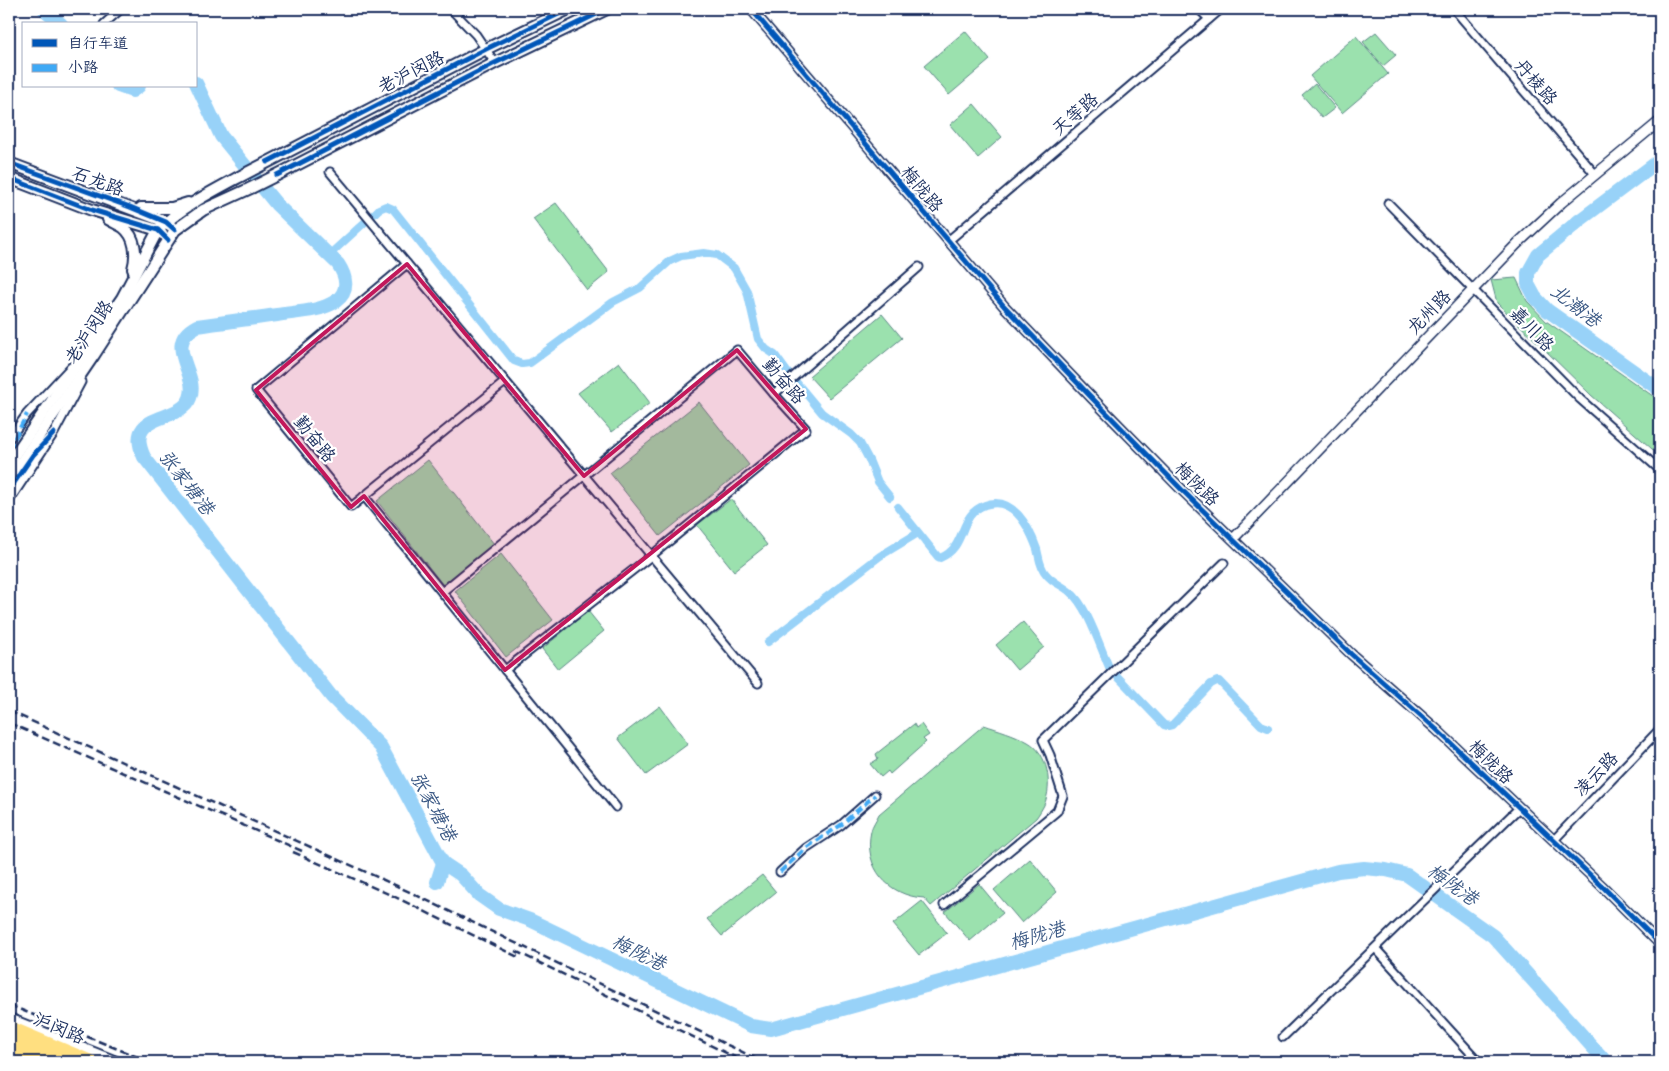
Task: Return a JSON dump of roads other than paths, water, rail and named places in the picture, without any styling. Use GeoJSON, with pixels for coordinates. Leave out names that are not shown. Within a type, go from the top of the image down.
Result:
{"type":"FeatureCollection","features":[{"type":"Feature","properties":{"kind":"main road","name":"老沪闵路"},"geometry":{"type":"LineString","coordinates":[[9,480],[90,352],[122,298],[158,230],[166,222],[198,201],[267,162],[486,49],[569,9]]}},
{"type":"Feature","properties":{"kind":"main road","name":"老沪闵路"},"geometry":{"type":"LineString","coordinates":[[9,463],[90,352],[175,230],[203,210],[251,188],[495,63],[607,9]]}},
{"type":"Feature","properties":{"kind":"main road","name":"石龙路"},"geometry":{"type":"LineString","coordinates":[[9,163],[130,207],[166,222],[175,230]]}},
{"type":"Feature","properties":{"kind":"main road","name":"石龙路"},"geometry":{"type":"LineString","coordinates":[[9,178],[92,210],[158,230],[168,240]]}},
{"type":"Feature","properties":{"kind":"main road"},"geometry":{"type":"LineString","coordinates":[[130,207],[150,209],[172,208],[198,201]]}},
{"type":"Feature","properties":{"kind":"main road"},"geometry":{"type":"LineString","coordinates":[[92,210],[124,228],[134,245],[136,259],[122,298]]}},
{"type":"Feature","properties":{"kind":"main road"},"geometry":{"type":"LineString","coordinates":[[9,1019],[116,1062]]}},
{"type":"Feature","properties":{"kind":"main road","name":"沪闵路"},"geometry":{"type":"LineString","coordinates":[[9,1026],[95,1062]]}},
{"type":"Feature","properties":{"kind":"main road"},"geometry":{"type":"LineString","coordinates":[[9,1035],[76,1062]]}},
{"type":"Feature","properties":{"kind":"main road","name":"沪闵路"},"geometry":{"type":"LineString","coordinates":[[9,1045],[52,1062]]}},
{"type":"Feature","properties":{"kind":"main road"},"geometry":{"type":"LineString","coordinates":[[9,1054],[29,1062]]}},
{"type":"Feature","properties":{"kind":"street"},"geometry":{"type":"LineString","coordinates":[[106,22],[121,9]]}},
{"type":"Feature","properties":{"kind":"street"},"geometry":{"type":"LineString","coordinates":[[451,9],[476,35],[495,63]]}},
{"type":"Feature","properties":{"kind":"street","name":"梅陇路"},"geometry":{"type":"LineString","coordinates":[[751,9],[1004,306],[1059,364],[1183,491],[1351,654],[1436,729],[1554,840],[1660,944]]}},
{"type":"Feature","properties":{"kind":"street"},"geometry":{"type":"LineString","coordinates":[[1199,9],[1209,19]]}},
{"type":"Feature","properties":{"kind":"street","name":"天等路"},"geometry":{"type":"LineString","coordinates":[[948,241],[1221,9]]}},
{"type":"Feature","properties":{"kind":"street","name":"丹棱路"},"geometry":{"type":"LineString","coordinates":[[1454,9],[1595,174]]}},
{"type":"Feature","properties":{"kind":"street","name":"龙州路"},"geometry":{"type":"LineString","coordinates":[[1233,538],[1532,229],[1660,121]]}},
{"type":"Feature","properties":{"kind":"street"},"geometry":{"type":"LineString","coordinates":[[330,172],[758,683]]}},
{"type":"Feature","properties":{"kind":"street","name":"嘉川路"},"geometry":{"type":"LineString","coordinates":[[1388,203],[1580,399],[1660,470]]}},
{"type":"Feature","properties":{"kind":"street","name":"勤奋路"},"geometry":{"type":"LineString","coordinates":[[364,496],[351,507],[256,390],[406,264]]}},
{"type":"Feature","properties":{"kind":"street"},"geometry":{"type":"LineString","coordinates":[[774,394],[919,267]]}},
{"type":"Feature","properties":{"kind":"street","name":"勤奋路"},"geometry":{"type":"LineString","coordinates":[[442,592],[737,350],[806,430],[651,556],[505,670]]}},
{"type":"Feature","properties":{"kind":"street"},"geometry":{"type":"LineString","coordinates":[[9,439],[27,414],[90,352]]}},
{"type":"Feature","properties":{"kind":"street"},"geometry":{"type":"LineString","coordinates":[[9,501],[54,433],[90,352]]}},
{"type":"Feature","properties":{"kind":"street"},"geometry":{"type":"LineString","coordinates":[[505,382],[364,496],[616,806]]}},
{"type":"Feature","properties":{"kind":"street"},"geometry":{"type":"LineString","coordinates":[[944,905],[1057,811],[1063,796],[1050,755],[1043,740],[1224,563]]}},
{"type":"Feature","properties":{"kind":"street","name":"凌云路"},"geometry":{"type":"LineString","coordinates":[[1554,840],[1660,729]]}},
{"type":"Feature","properties":{"kind":"street"},"geometry":{"type":"LineString","coordinates":[[780,872],[806,848],[841,825],[875,796]]}},
{"type":"Feature","properties":{"kind":"street"},"geometry":{"type":"LineString","coordinates":[[1283,1037],[1376,949],[1519,808]]}},
{"type":"Feature","properties":{"kind":"street"},"geometry":{"type":"LineString","coordinates":[[1376,949],[1479,1062]]}},
{"type":"Feature","properties":{"kind":"waterway","name":"张家塘港"},"geometry":{"type":"LineString","coordinates":[[44,9],[59,22]]}},
{"type":"Feature","properties":{"kind":"waterway","name":"张家塘港"},"geometry":{"type":"LineString","coordinates":[[198,87],[221,136],[277,205],[338,264],[345,278],[345,288],[340,297],[330,305],[307,311],[197,326],[187,334],[182,342],[182,351],[192,389],[190,398],[176,412],[155,420],[141,432],[140,442],[144,457],[331,696],[381,747],[443,863],[437,882]]}},
{"type":"Feature","properties":{"kind":"waterway","name":"张家塘港"},"geometry":{"type":"LineString","coordinates":[[124,88],[132,91],[136,88]]}},
{"type":"Feature","properties":{"kind":"waterway","name":"北潮港"},"geometry":{"type":"LineString","coordinates":[[1660,160],[1580,220],[1538,255],[1528,273],[1528,284],[1535,297],[1547,310],[1660,390]]}},
{"type":"Feature","properties":{"kind":"waterway"},"geometry":{"type":"LineString","coordinates":[[374,214],[386,206],[393,209],[514,361],[522,364],[530,363],[613,302],[640,288],[670,261],[681,256],[704,253],[717,255],[734,268],[747,291],[758,339],[766,349],[775,355],[788,373]]}},
{"type":"Feature","properties":{"kind":"waterway"},"geometry":{"type":"LineString","coordinates":[[329,255],[364,223]]}},
{"type":"Feature","properties":{"kind":"waterway"},"geometry":{"type":"LineString","coordinates":[[797,383],[822,413],[860,443],[878,482],[890,497]]}},
{"type":"Feature","properties":{"kind":"waterway"},"geometry":{"type":"LineString","coordinates":[[898,507],[940,558],[949,553],[955,546],[970,516],[976,510],[985,505],[995,503],[1012,509],[1019,515],[1029,531],[1044,572],[1070,592],[1082,606],[1109,667]]}},
{"type":"Feature","properties":{"kind":"waterway"},"geometry":{"type":"LineString","coordinates":[[768,642],[880,556],[918,533]]}},
{"type":"Feature","properties":{"kind":"waterway"},"geometry":{"type":"LineString","coordinates":[[1117,676],[1164,725],[1172,725],[1211,684],[1219,681],[1261,725],[1268,728]]}},
{"type":"Feature","properties":{"kind":"waterway","name":"梅陇港"},"geometry":{"type":"LineString","coordinates":[[443,863],[461,875],[479,895],[499,909],[530,920],[751,1026],[771,1029],[1338,871],[1364,868],[1386,870],[1407,875],[1493,936],[1606,1062]]}},
{"type":"Feature","properties":{"kind":"railway"},"geometry":{"type":"LineString","coordinates":[[9,711],[397,886],[763,1062]]}},
{"type":"Feature","properties":{"kind":"railway"},"geometry":{"type":"LineString","coordinates":[[9,723],[302,851]]}},
{"type":"Feature","properties":{"kind":"railway"},"geometry":{"type":"LineString","coordinates":[[293,852],[393,896],[520,958]]}},
{"type":"Feature","properties":{"kind":"railway"},"geometry":{"type":"LineString","coordinates":[[515,951],[745,1062]]}},
{"type":"Feature","properties":{"kind":"railway"},"geometry":{"type":"LineString","coordinates":[[9,1005],[150,1062]]}}]}
